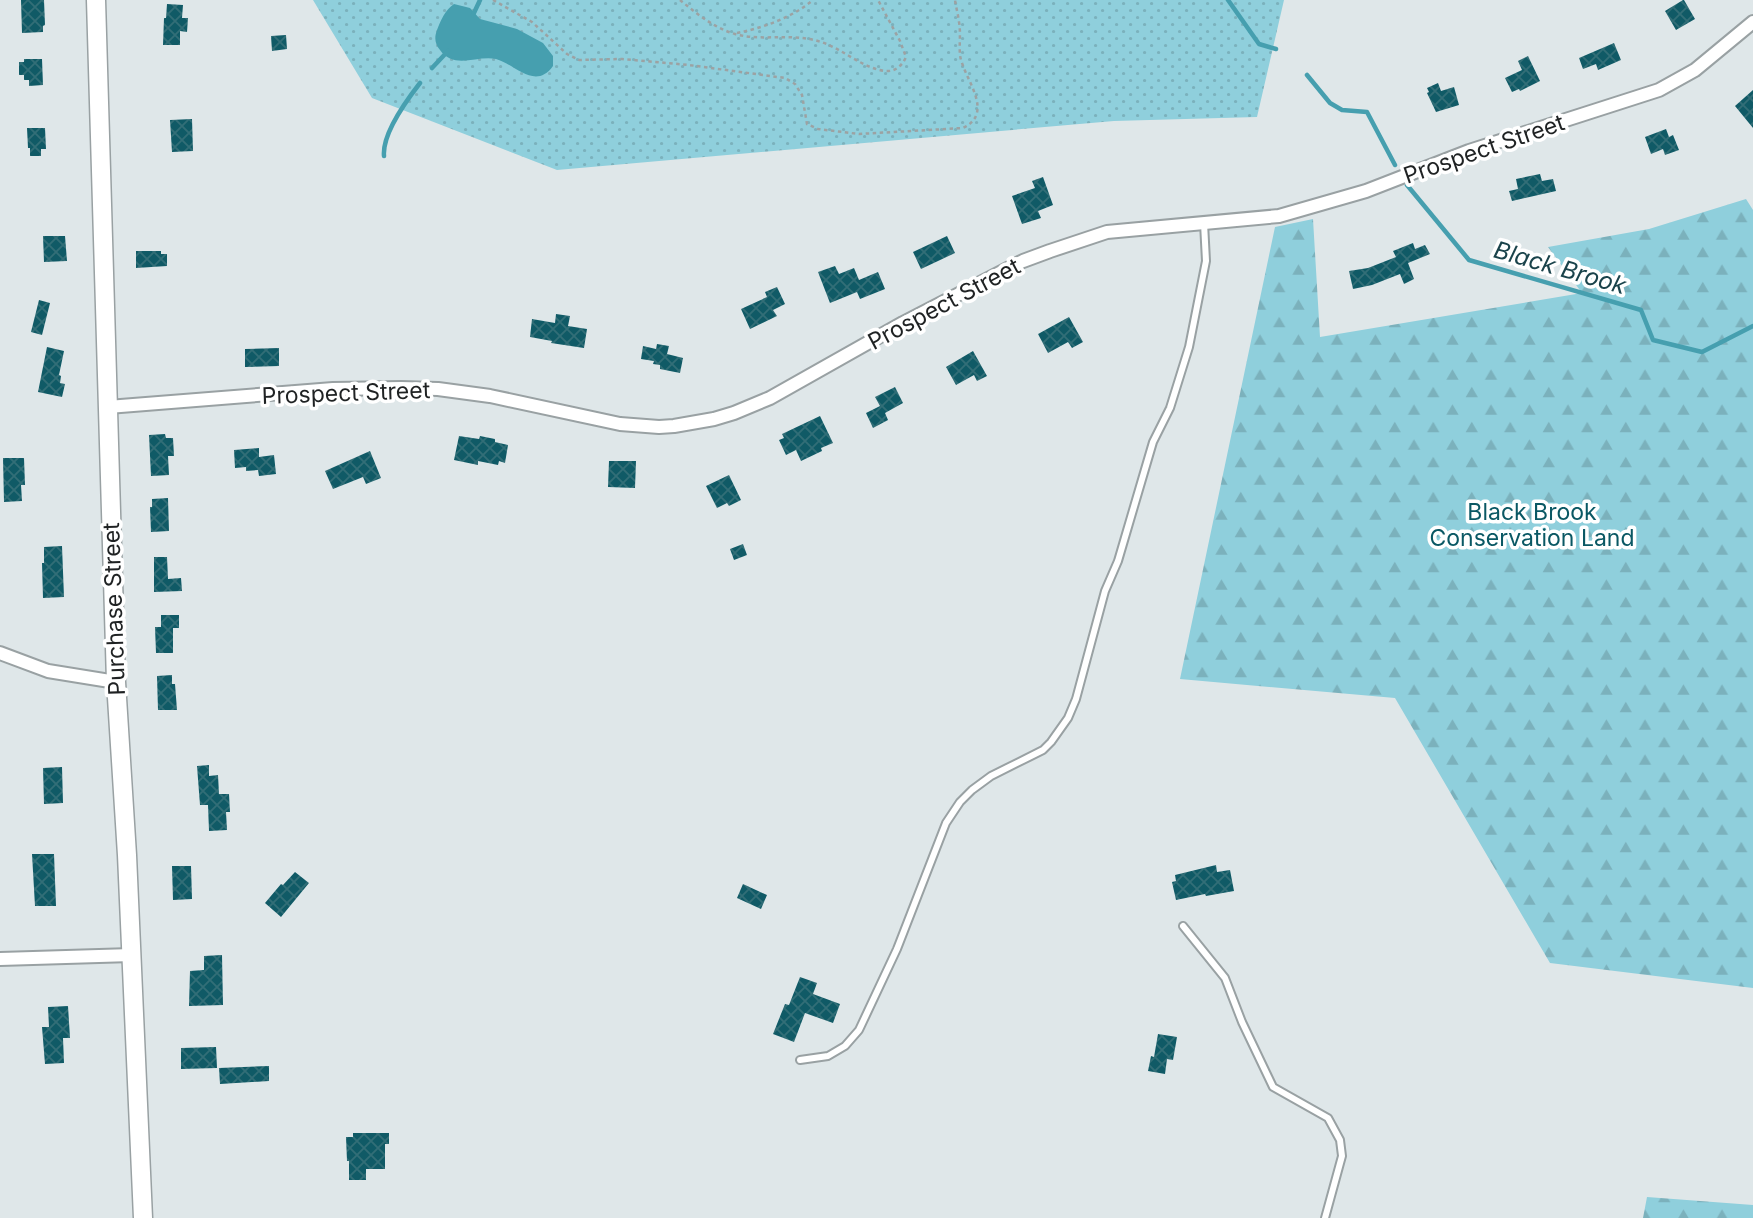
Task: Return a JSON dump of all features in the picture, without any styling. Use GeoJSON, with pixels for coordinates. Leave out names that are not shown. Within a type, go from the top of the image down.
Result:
{"type":"FeatureCollection","features":[{"type":"Feature","properties":{"kind":"street","name":"Purchase Street"},"geometry":{"type":"LineString","coordinates":[[96,0],[116,682],[127,855],[143,1218]]}},
{"type":"Feature","properties":{"kind":"street","name":"Prospect Street"},"geometry":{"type":"LineString","coordinates":[[108,407],[333,389],[419,388],[490,396],[620,424],[659,427],[689,424],[734,413],[770,398],[904,323],[1023,261],[1107,232],[1279,216],[1366,191],[1469,151],[1659,90],[1695,70],[1753,22]]}},
{"type":"Feature","properties":{"kind":"street"},"geometry":{"type":"LineString","coordinates":[[0,653],[48,671],[116,682]]}},
{"type":"Feature","properties":{"kind":"street"},"geometry":{"type":"LineString","coordinates":[[0,959],[132,955]]}},
{"type":"Feature","properties":{"kind":"lane"},"geometry":{"type":"LineString","coordinates":[[800,1060],[828,1056],[845,1046],[859,1030],[897,949],[946,823],[960,802],[991,776],[1042,750],[1051,743],[1068,718],[1153,442],[1170,408],[1189,348],[1206,261],[1204,223]]}},
{"type":"Feature","properties":{"kind":"lane"},"geometry":{"type":"LineString","coordinates":[[1183,926],[1225,978],[1242,1022],[1273,1087],[1328,1118],[1340,1140],[1342,1156],[1325,1218]]}},
{"type":"Feature","properties":{"kind":"path"},"geometry":{"type":"LineString","coordinates":[[493,0],[532,22],[567,54],[579,60],[689,65],[781,77],[798,89],[806,120],[811,127],[866,134],[963,128],[973,120],[977,110],[977,96],[960,57],[955,0]]}},
{"type":"Feature","properties":{"kind":"path"},"geometry":{"type":"LineString","coordinates":[[680,0],[719,28],[734,34],[816,40],[870,66],[890,71],[900,67],[906,57],[878,0]]}},
{"type":"Feature","properties":{"kind":"path"},"geometry":{"type":"LineString","coordinates":[[734,34],[791,14],[813,0]]}},
{"type":"Feature","properties":{"kind":"green space"},"geometry":{"type":"Polygon","coordinates":[[[313,0],[1284,0],[1257,117],[1114,121],[557,170],[372,98],[313,0]]]}},
{"type":"Feature","properties":{"kind":"green space","name":"Black Brook Conservation Land"},"geometry":{"type":"Polygon","coordinates":[[[1746,199],[1753,210],[1753,988],[1550,963],[1395,698],[1180,679],[1275,227],[1313,219],[1320,337],[1582,293],[1548,247],[1649,229],[1746,199]]]}},
{"type":"Feature","properties":{"kind":"green space"},"geometry":{"type":"Polygon","coordinates":[[[1647,1197],[1753,1205],[1753,1218],[1643,1218],[1647,1197]]]}},
{"type":"Feature","properties":{"kind":"shaded area"},"geometry":{"type":"Polygon","coordinates":[[[454,4],[470,8],[480,19],[517,29],[543,43],[553,56],[553,66],[546,73],[532,76],[496,59],[459,61],[446,56],[437,45],[436,36],[444,16],[454,4]]]}},
{"type":"Feature","properties":{"kind":"building"},"geometry":{"type":"Polygon","coordinates":[[[21,0],[44,0],[43,32],[22,33],[21,0]]]}},
{"type":"Feature","properties":{"kind":"building"},"geometry":{"type":"Polygon","coordinates":[[[1684,0],[1695,19],[1676,30],[1665,11],[1684,0]]]}},
{"type":"Feature","properties":{"kind":"building"},"geometry":{"type":"Polygon","coordinates":[[[167,4],[183,5],[182,18],[188,18],[187,32],[180,31],[180,45],[163,45],[167,4]]]}},
{"type":"Feature","properties":{"kind":"building"},"geometry":{"type":"Polygon","coordinates":[[[286,35],[287,49],[272,51],[271,36],[286,35]]]}},
{"type":"Feature","properties":{"kind":"building"},"geometry":{"type":"Polygon","coordinates":[[[1614,43],[1621,60],[1598,70],[1596,64],[1583,69],[1579,58],[1614,43]]]}},
{"type":"Feature","properties":{"kind":"building"},"geometry":{"type":"Polygon","coordinates":[[[1528,56],[1540,81],[1512,92],[1505,78],[1522,70],[1518,61],[1528,56]]]}},
{"type":"Feature","properties":{"kind":"building"},"geometry":{"type":"Polygon","coordinates":[[[24,59],[42,59],[43,85],[29,86],[29,80],[24,80],[24,75],[19,75],[19,62],[24,62],[24,59]]]}},
{"type":"Feature","properties":{"kind":"building"},"geometry":{"type":"Polygon","coordinates":[[[1438,83],[1441,91],[1454,87],[1459,105],[1436,112],[1427,88],[1438,83]]]}},
{"type":"Feature","properties":{"kind":"building"},"geometry":{"type":"Polygon","coordinates":[[[1753,90],[1753,128],[1735,106],[1753,90]]]}},
{"type":"Feature","properties":{"kind":"building"},"geometry":{"type":"Polygon","coordinates":[[[192,119],[193,151],[172,152],[170,120],[192,119]]]}},
{"type":"Feature","properties":{"kind":"building"},"geometry":{"type":"Polygon","coordinates":[[[27,128],[45,128],[46,149],[41,149],[41,156],[30,156],[27,128]]]}},
{"type":"Feature","properties":{"kind":"building"},"geometry":{"type":"Polygon","coordinates":[[[1666,129],[1669,137],[1673,135],[1679,150],[1665,155],[1663,149],[1651,154],[1645,137],[1666,129]]]}},
{"type":"Feature","properties":{"kind":"building"},"geometry":{"type":"Polygon","coordinates":[[[1540,174],[1542,181],[1553,179],[1556,191],[1512,201],[1509,191],[1518,189],[1516,179],[1540,174]]]}},
{"type":"Feature","properties":{"kind":"building"},"geometry":{"type":"Polygon","coordinates":[[[1043,177],[1053,205],[1038,211],[1041,218],[1022,224],[1012,196],[1035,188],[1032,181],[1043,177]]]}},
{"type":"Feature","properties":{"kind":"building"},"geometry":{"type":"Polygon","coordinates":[[[43,236],[65,236],[67,261],[44,262],[43,236]]]}},
{"type":"Feature","properties":{"kind":"building"},"geometry":{"type":"Polygon","coordinates":[[[947,236],[955,253],[921,269],[913,252],[947,236]]]}},
{"type":"Feature","properties":{"kind":"building"},"geometry":{"type":"Polygon","coordinates":[[[1413,243],[1415,249],[1425,245],[1430,254],[1408,263],[1414,279],[1404,284],[1400,274],[1353,289],[1349,271],[1368,268],[1396,257],[1393,251],[1413,243]]]}},
{"type":"Feature","properties":{"kind":"building"},"geometry":{"type":"Polygon","coordinates":[[[136,251],[161,251],[161,254],[167,254],[167,266],[136,268],[136,251]]]}},
{"type":"Feature","properties":{"kind":"building"},"geometry":{"type":"Polygon","coordinates":[[[835,266],[839,274],[854,268],[859,280],[878,272],[885,289],[860,299],[857,292],[830,303],[818,272],[835,266]]]}},
{"type":"Feature","properties":{"kind":"building"},"geometry":{"type":"Polygon","coordinates":[[[777,287],[785,304],[773,310],[777,316],[750,329],[741,309],[767,297],[765,292],[777,287]]]}},
{"type":"Feature","properties":{"kind":"building"},"geometry":{"type":"Polygon","coordinates":[[[39,300],[50,303],[42,335],[31,332],[39,300]]]}},
{"type":"Feature","properties":{"kind":"building"},"geometry":{"type":"Polygon","coordinates":[[[556,314],[570,316],[568,326],[587,329],[584,348],[530,337],[532,319],[555,323],[556,314]]]}},
{"type":"Feature","properties":{"kind":"building"},"geometry":{"type":"Polygon","coordinates":[[[1069,317],[1083,342],[1072,348],[1068,342],[1048,353],[1038,334],[1069,317]]]}},
{"type":"Feature","properties":{"kind":"building"},"geometry":{"type":"Polygon","coordinates":[[[657,344],[669,346],[667,354],[683,358],[680,373],[660,369],[660,365],[653,364],[654,361],[641,359],[643,346],[656,349],[657,344]]]}},
{"type":"Feature","properties":{"kind":"building"},"geometry":{"type":"Polygon","coordinates":[[[47,347],[64,351],[59,375],[60,383],[65,384],[62,397],[38,392],[47,347]]]}},
{"type":"Feature","properties":{"kind":"building"},"geometry":{"type":"Polygon","coordinates":[[[279,348],[279,366],[245,367],[245,349],[279,348]]]}},
{"type":"Feature","properties":{"kind":"building"},"geometry":{"type":"Polygon","coordinates":[[[973,351],[987,376],[977,381],[974,375],[956,385],[946,367],[973,351]]]}},
{"type":"Feature","properties":{"kind":"building"},"geometry":{"type":"Polygon","coordinates":[[[895,387],[903,403],[885,413],[888,420],[873,428],[866,413],[880,406],[875,397],[895,387]]]}},
{"type":"Feature","properties":{"kind":"building"},"geometry":{"type":"Polygon","coordinates":[[[820,416],[833,443],[801,461],[796,450],[786,455],[779,440],[784,438],[782,434],[820,416]]]}},
{"type":"Feature","properties":{"kind":"building"},"geometry":{"type":"Polygon","coordinates":[[[165,434],[166,438],[173,438],[174,456],[168,456],[169,475],[151,476],[149,435],[165,434]]]}},
{"type":"Feature","properties":{"kind":"building"},"geometry":{"type":"Polygon","coordinates":[[[459,436],[479,439],[480,436],[508,445],[505,463],[499,461],[498,465],[478,461],[478,465],[454,460],[459,436]]]}},
{"type":"Feature","properties":{"kind":"building"},"geometry":{"type":"Polygon","coordinates":[[[259,448],[259,457],[274,455],[276,474],[259,476],[258,470],[235,468],[234,450],[259,448]]]}},
{"type":"Feature","properties":{"kind":"building"},"geometry":{"type":"Polygon","coordinates":[[[370,451],[381,478],[366,484],[363,477],[333,489],[325,471],[370,451]]]}},
{"type":"Feature","properties":{"kind":"building"},"geometry":{"type":"Polygon","coordinates":[[[3,458],[24,458],[25,485],[21,485],[22,501],[4,502],[3,458]]]}},
{"type":"Feature","properties":{"kind":"building"},"geometry":{"type":"Polygon","coordinates":[[[609,461],[636,461],[635,488],[608,487],[609,461]]]}},
{"type":"Feature","properties":{"kind":"building"},"geometry":{"type":"Polygon","coordinates":[[[729,475],[741,500],[717,508],[706,486],[729,475]]]}},
{"type":"Feature","properties":{"kind":"building"},"geometry":{"type":"Polygon","coordinates":[[[168,498],[169,531],[151,532],[152,499],[168,498]]]}},
{"type":"Feature","properties":{"kind":"building"},"geometry":{"type":"Polygon","coordinates":[[[743,544],[747,555],[734,560],[730,549],[743,544]]]}},
{"type":"Feature","properties":{"kind":"building"},"geometry":{"type":"Polygon","coordinates":[[[62,546],[64,597],[43,598],[44,547],[62,546]]]}},
{"type":"Feature","properties":{"kind":"building"},"geometry":{"type":"Polygon","coordinates":[[[154,557],[167,557],[168,579],[181,578],[182,591],[154,592],[154,557]]]}},
{"type":"Feature","properties":{"kind":"building"},"geometry":{"type":"Polygon","coordinates":[[[161,615],[179,615],[179,628],[173,628],[173,653],[156,653],[155,627],[161,627],[161,615]]]}},
{"type":"Feature","properties":{"kind":"building"},"geometry":{"type":"Polygon","coordinates":[[[172,675],[177,710],[158,710],[157,676],[172,675]]]}},
{"type":"Feature","properties":{"kind":"building"},"geometry":{"type":"Polygon","coordinates":[[[209,765],[209,776],[218,775],[219,794],[229,794],[227,830],[209,831],[208,805],[200,805],[197,766],[209,765]]]}},
{"type":"Feature","properties":{"kind":"building"},"geometry":{"type":"Polygon","coordinates":[[[62,767],[63,803],[44,804],[43,768],[62,767]]]}},
{"type":"Feature","properties":{"kind":"building"},"geometry":{"type":"Polygon","coordinates":[[[32,854],[54,854],[56,906],[35,906],[32,854]]]}},
{"type":"Feature","properties":{"kind":"building"},"geometry":{"type":"Polygon","coordinates":[[[1216,865],[1217,872],[1230,870],[1234,891],[1176,900],[1172,882],[1176,881],[1175,875],[1216,865]]]}},
{"type":"Feature","properties":{"kind":"building"},"geometry":{"type":"Polygon","coordinates":[[[172,866],[191,866],[192,899],[173,900],[172,866]]]}},
{"type":"Feature","properties":{"kind":"building"},"geometry":{"type":"Polygon","coordinates":[[[295,872],[309,883],[281,917],[265,903],[295,872]]]}},
{"type":"Feature","properties":{"kind":"building"},"geometry":{"type":"Polygon","coordinates":[[[743,884],[767,895],[761,909],[737,898],[743,884]]]}},
{"type":"Feature","properties":{"kind":"building"},"geometry":{"type":"Polygon","coordinates":[[[222,955],[223,1005],[189,1006],[190,971],[204,970],[204,956],[222,955]]]}},
{"type":"Feature","properties":{"kind":"building"},"geometry":{"type":"Polygon","coordinates":[[[800,977],[817,983],[813,994],[840,1004],[833,1023],[805,1013],[794,1042],[773,1034],[800,977]]]}},
{"type":"Feature","properties":{"kind":"building"},"geometry":{"type":"Polygon","coordinates":[[[68,1006],[70,1038],[63,1038],[64,1063],[45,1064],[42,1027],[49,1027],[48,1007],[68,1006]]]}},
{"type":"Feature","properties":{"kind":"building"},"geometry":{"type":"Polygon","coordinates":[[[1158,1034],[1177,1037],[1173,1060],[1167,1059],[1165,1074],[1148,1071],[1151,1056],[1154,1057],[1158,1034]]]}},
{"type":"Feature","properties":{"kind":"building"},"geometry":{"type":"Polygon","coordinates":[[[216,1047],[217,1068],[181,1069],[181,1048],[216,1047]]]}},
{"type":"Feature","properties":{"kind":"building"},"geometry":{"type":"Polygon","coordinates":[[[269,1066],[269,1081],[220,1084],[219,1068],[269,1066]]]}},
{"type":"Feature","properties":{"kind":"building"},"geometry":{"type":"Polygon","coordinates":[[[353,1133],[389,1133],[389,1144],[385,1144],[385,1169],[366,1169],[366,1180],[349,1180],[346,1137],[353,1137],[353,1133]]]}},
{"type":"Feature","properties":{"kind":"waterway"},"geometry":{"type":"LineString","coordinates":[[473,15],[480,0]]}},
{"type":"Feature","properties":{"kind":"waterway","name":"Black Brook"},"geometry":{"type":"LineString","coordinates":[[1228,0],[1259,44],[1276,49]]}},
{"type":"Feature","properties":{"kind":"waterway"},"geometry":{"type":"LineString","coordinates":[[432,68],[448,51]]}},
{"type":"Feature","properties":{"kind":"waterway","name":"Black Brook"},"geometry":{"type":"LineString","coordinates":[[1307,75],[1330,103],[1342,110],[1367,112],[1395,165]]}},
{"type":"Feature","properties":{"kind":"waterway"},"geometry":{"type":"LineString","coordinates":[[384,156],[384,147],[391,128],[420,83]]}},
{"type":"Feature","properties":{"kind":"waterway","name":"Black Brook"},"geometry":{"type":"LineString","coordinates":[[1407,185],[1469,260],[1641,310],[1653,340],[1702,352],[1753,326]]}}]}
